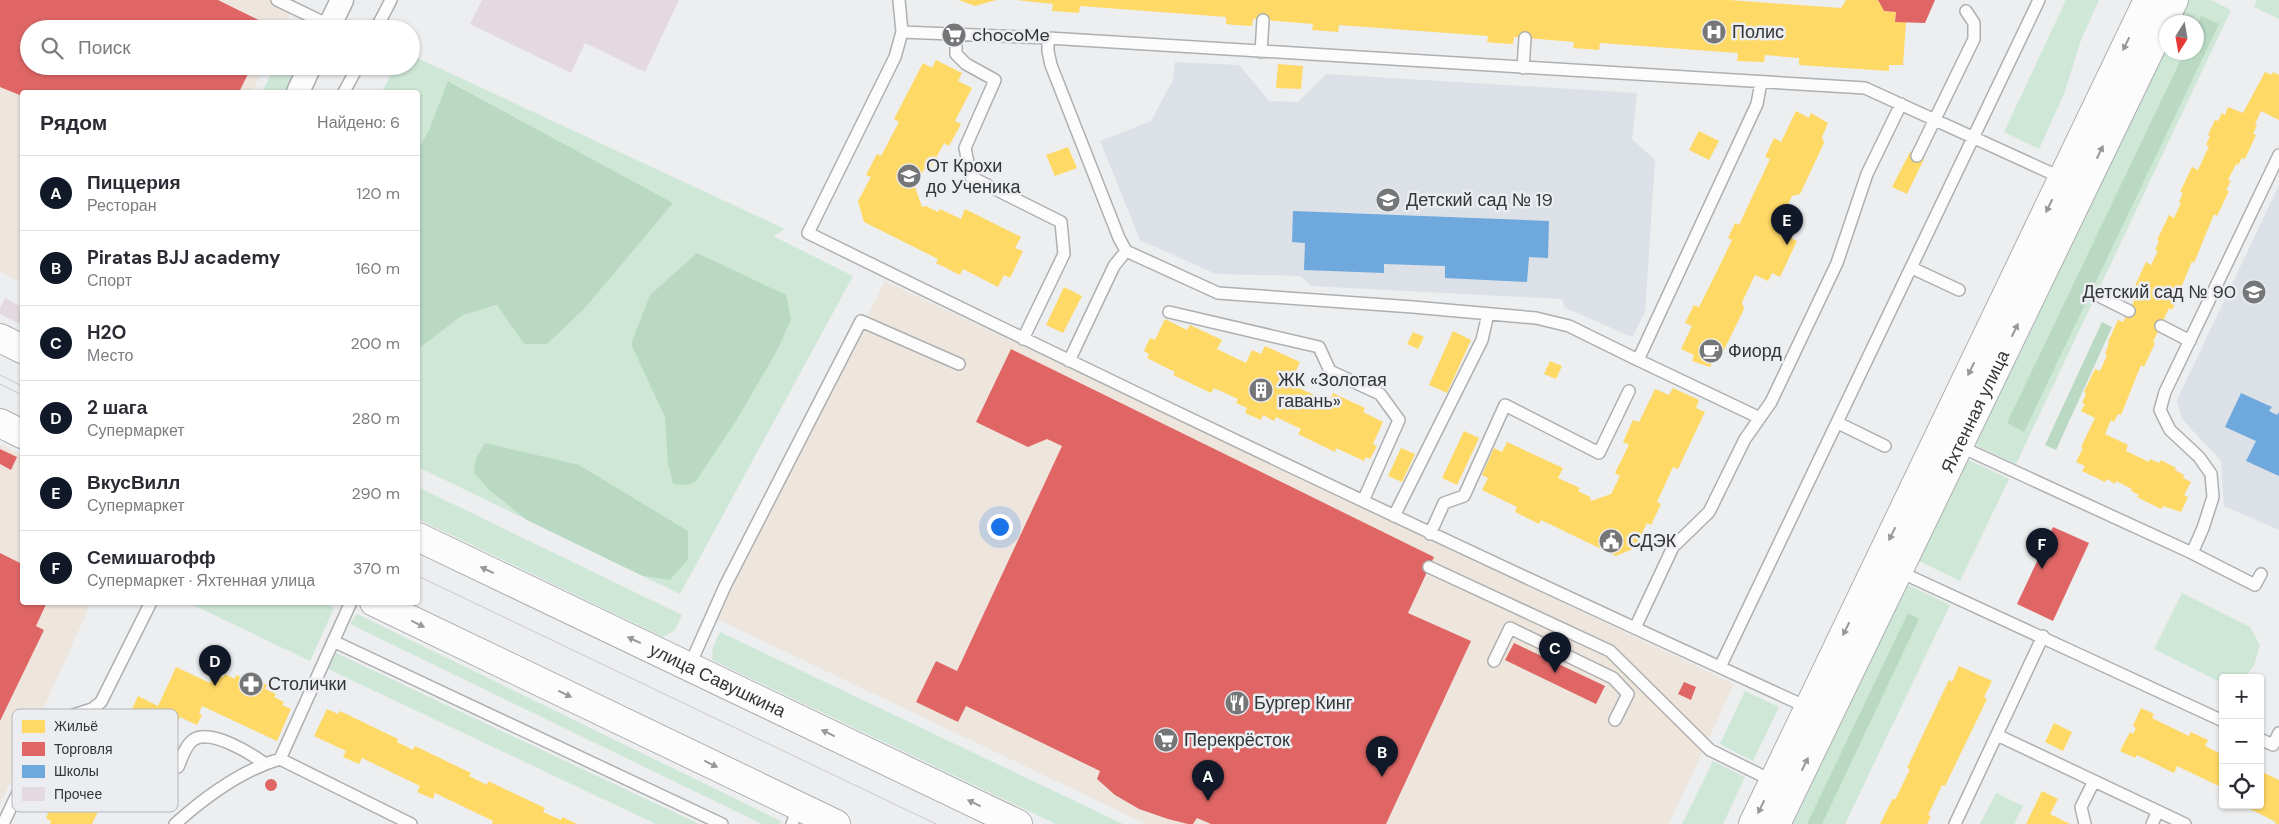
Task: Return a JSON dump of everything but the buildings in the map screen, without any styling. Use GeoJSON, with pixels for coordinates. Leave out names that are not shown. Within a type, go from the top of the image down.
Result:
{"type":"FeatureCollection","features":[{"type":"Feature","properties":{"kind":"main road","name":"Яхтенная улица"},"geometry":{"type":"LineString","coordinates":[[1753,824],[1783,786],[1949,441],[2072,184],[2148,0]]}},
{"type":"Feature","properties":{"kind":"main road","name":"Яхтенная улица"},"geometry":{"type":"LineString","coordinates":[[2072,184],[2174,0]]}},
{"type":"Feature","properties":{"kind":"main road"},"geometry":{"type":"LineString","coordinates":[[0,338],[20,348]]}},
{"type":"Feature","properties":{"kind":"main road"},"geometry":{"type":"LineString","coordinates":[[0,423],[20,433]]}},
{"type":"Feature","properties":{"kind":"main road","name":"улица Савушкина"},"geometry":{"type":"LineString","coordinates":[[420,538],[1018,824]]}},
{"type":"Feature","properties":{"kind":"main road"},"geometry":{"type":"LineString","coordinates":[[380,605],[795,815],[836,824]]}},
{"type":"Feature","properties":{"kind":"main road","name":"Яхтенная улица"},"geometry":{"type":"LineString","coordinates":[[1776,824],[1783,786]]}},
{"type":"Feature","properties":{"kind":"street"},"geometry":{"type":"LineString","coordinates":[[332,20],[342,0]]}},
{"type":"Feature","properties":{"kind":"street"},"geometry":{"type":"LineString","coordinates":[[299,90],[306,75]]}},
{"type":"Feature","properties":{"kind":"lane"},"geometry":{"type":"LineString","coordinates":[[277,0],[315,20]]}},
{"type":"Feature","properties":{"kind":"lane"},"geometry":{"type":"LineString","coordinates":[[381,20],[391,0]]}},
{"type":"Feature","properties":{"kind":"lane"},"geometry":{"type":"LineString","coordinates":[[899,0],[902,32],[895,57],[808,233],[1069,362],[1430,534],[1818,712]]}},
{"type":"Feature","properties":{"kind":"lane"},"geometry":{"type":"LineString","coordinates":[[1720,667],[2039,0]]}},
{"type":"Feature","properties":{"kind":"lane"},"geometry":{"type":"LineString","coordinates":[[1917,156],[1974,39],[1974,23],[1966,11]]}},
{"type":"Feature","properties":{"kind":"lane"},"geometry":{"type":"LineString","coordinates":[[1261,52],[1263,20]]}},
{"type":"Feature","properties":{"kind":"lane"},"geometry":{"type":"LineString","coordinates":[[902,32],[1048,38],[1865,88],[2072,184]]}},
{"type":"Feature","properties":{"kind":"lane"},"geometry":{"type":"LineString","coordinates":[[956,34],[956,54],[966,64],[995,80],[965,148],[971,176],[1061,222],[1064,254],[1023,339]]}},
{"type":"Feature","properties":{"kind":"lane"},"geometry":{"type":"LineString","coordinates":[[1048,38],[1051,65],[1115,230],[1126,251],[1218,293],[1536,318],[1569,326],[1760,418]]}},
{"type":"Feature","properties":{"kind":"lane"},"geometry":{"type":"LineString","coordinates":[[1523,68],[1525,38]]}},
{"type":"Feature","properties":{"kind":"lane"},"geometry":{"type":"LineString","coordinates":[[345,90],[353,75]]}},
{"type":"Feature","properties":{"kind":"lane"},"geometry":{"type":"LineString","coordinates":[[1638,360],[1757,104],[1761,82]]}},
{"type":"Feature","properties":{"kind":"lane"},"geometry":{"type":"LineString","coordinates":[[1635,628],[1673,547],[1709,512],[1745,439],[1771,402],[1837,263],[1867,174],[1901,104]]}},
{"type":"Feature","properties":{"kind":"lane"},"geometry":{"type":"LineString","coordinates":[[2192,554],[2213,497],[2211,474],[2198,457],[2170,430],[2160,410],[2166,392],[2279,155]]}},
{"type":"Feature","properties":{"kind":"lane"},"geometry":{"type":"LineString","coordinates":[[1069,362],[1114,266],[1126,251]]}},
{"type":"Feature","properties":{"kind":"lane"},"geometry":{"type":"LineString","coordinates":[[1912,268],[1959,290]]}},
{"type":"Feature","properties":{"kind":"lane"},"geometry":{"type":"LineString","coordinates":[[2101,297],[2129,311]]}},
{"type":"Feature","properties":{"kind":"lane"},"geometry":{"type":"LineString","coordinates":[[1169,312],[1320,347],[1330,371],[1380,394],[1399,420],[1363,501]]}},
{"type":"Feature","properties":{"kind":"lane"},"geometry":{"type":"LineString","coordinates":[[1394,516],[1482,340],[1488,314]]}},
{"type":"Feature","properties":{"kind":"lane"},"geometry":{"type":"LineString","coordinates":[[689,667],[725,586],[861,321],[959,364]]}},
{"type":"Feature","properties":{"kind":"lane"},"geometry":{"type":"LineString","coordinates":[[2161,326],[2190,341]]}},
{"type":"Feature","properties":{"kind":"lane"},"geometry":{"type":"LineString","coordinates":[[1430,534],[1444,502],[1464,496],[1505,406],[1598,453],[1629,391]]}},
{"type":"Feature","properties":{"kind":"lane"},"geometry":{"type":"LineString","coordinates":[[1838,423],[1885,446]]}},
{"type":"Feature","properties":{"kind":"lane"},"geometry":{"type":"LineString","coordinates":[[1949,441],[2255,585],[2261,574]]}},
{"type":"Feature","properties":{"kind":"lane"},"geometry":{"type":"LineString","coordinates":[[1888,566],[2043,636],[2219,719]]}},
{"type":"Feature","properties":{"kind":"lane"},"geometry":{"type":"LineString","coordinates":[[1429,567],[1610,651],[1710,750],[1783,786]]}},
{"type":"Feature","properties":{"kind":"lane"},"geometry":{"type":"LineString","coordinates":[[92,709],[101,702],[150,605]]}},
{"type":"Feature","properties":{"kind":"lane"},"geometry":{"type":"LineString","coordinates":[[280,759],[350,605]]}},
{"type":"Feature","properties":{"kind":"lane"},"geometry":{"type":"LineString","coordinates":[[1494,661],[1510,628],[1613,678],[1628,694],[1616,720]]}},
{"type":"Feature","properties":{"kind":"lane"},"geometry":{"type":"LineString","coordinates":[[1955,824],[2043,636]]}},
{"type":"Feature","properties":{"kind":"lane"},"geometry":{"type":"LineString","coordinates":[[333,641],[722,824]]}},
{"type":"Feature","properties":{"kind":"lane"},"geometry":{"type":"LineString","coordinates":[[1613,678],[1624,665]]}},
{"type":"Feature","properties":{"kind":"lane"},"geometry":{"type":"LineString","coordinates":[[2264,741],[2273,745],[2279,733]]}},
{"type":"Feature","properties":{"kind":"lane"},"geometry":{"type":"LineString","coordinates":[[1997,735],[2185,824]]}},
{"type":"Feature","properties":{"kind":"lane"},"geometry":{"type":"LineString","coordinates":[[178,767],[188,745],[195,739],[205,736],[214,737],[251,754],[264,763]]}},
{"type":"Feature","properties":{"kind":"lane"},"geometry":{"type":"LineString","coordinates":[[175,824],[222,788],[264,763],[280,759],[412,824]]}},
{"type":"Feature","properties":{"kind":"lane"},"geometry":{"type":"LineString","coordinates":[[2084,824],[2081,806],[2094,780]]}},
{"type":"Feature","properties":{"kind":"lane"},"geometry":{"type":"LineString","coordinates":[[3,824],[12,805]]}},
{"type":"Feature","properties":{"kind":"lane"},"geometry":{"type":"LineString","coordinates":[[2152,824],[2158,811]]}},
{"type":"Feature","properties":{"kind":"shaded area"},"geometry":{"type":"Polygon","coordinates":[[[0,0],[296,0],[286,20],[20,20],[20,75],[260,75],[253,90],[20,90],[20,282],[0,272],[0,0]]]}},
{"type":"Feature","properties":{"kind":"shaded area","name":"Детский сад № 19"},"geometry":{"type":"Polygon","coordinates":[[[1175,62],[1239,65],[1269,101],[1298,102],[1326,74],[1637,93],[1632,139],[1655,160],[1645,312],[1632,337],[1564,307],[1562,299],[1311,286],[1300,276],[1216,274],[1140,240],[1100,141],[1151,121],[1173,80],[1175,62]]]}},
{"type":"Feature","properties":{"kind":"shaded area","name":"Детский сад № 90"},"geometry":{"type":"Polygon","coordinates":[[[2279,185],[2279,530],[2224,506],[2221,461],[2182,419],[2177,400],[2279,185]]]}},
{"type":"Feature","properties":{"kind":"shaded area"},"geometry":{"type":"Polygon","coordinates":[[[885,281],[1734,684],[1669,824],[1146,824],[717,619],[885,281]]]}},
{"type":"Feature","properties":{"kind":"shaded area"},"geometry":{"type":"Polygon","coordinates":[[[0,444],[20,454],[20,605],[90,605],[43,709],[12,709],[12,778],[0,805],[0,444]]]}},
{"type":"Feature","properties":{"kind":"green space"},"geometry":{"type":"Polygon","coordinates":[[[2066,0],[2099,0],[2081,40],[2064,94],[2039,149],[2004,132],[2066,0]]]}},
{"type":"Feature","properties":{"kind":"green space"},"geometry":{"type":"Polygon","coordinates":[[[2182,0],[2211,0],[2231,10],[2016,464],[1971,443],[2159,48],[2159,60],[2204,60],[2204,15],[2174,15],[2182,0]]]}},
{"type":"Feature","properties":{"kind":"green space"},"geometry":{"type":"Polygon","coordinates":[[[2257,0],[2279,0],[2279,19],[2254,7],[2257,0]]]}},
{"type":"Feature","properties":{"kind":"green space"},"geometry":{"type":"Polygon","coordinates":[[[2204,17],[2219,24],[2204,55],[2204,17]]]}},
{"type":"Feature","properties":{"kind":"green space"},"geometry":{"type":"Polygon","coordinates":[[[420,59],[785,229],[773,236],[853,276],[680,594],[420,468],[420,347],[463,315],[498,305],[524,344],[585,308],[672,203],[449,81],[429,130],[420,146],[420,90],[383,90],[390,75],[420,75],[420,59]]]}},
{"type":"Feature","properties":{"kind":"green space"},"geometry":{"type":"Polygon","coordinates":[[[2181,60],[2202,60],[2024,432],[2007,423],[2181,60]]]}},
{"type":"Feature","properties":{"kind":"green space"},"geometry":{"type":"Polygon","coordinates":[[[270,75],[297,75],[290,90],[263,90],[270,75]]]}},
{"type":"Feature","properties":{"kind":"green space"},"geometry":{"type":"Polygon","coordinates":[[[448,81],[673,203],[585,308],[547,344],[524,344],[497,305],[463,315],[420,347],[420,146],[429,130],[448,81]]]}},
{"type":"Feature","properties":{"kind":"green space"},"geometry":{"type":"Polygon","coordinates":[[[697,253],[786,295],[791,319],[779,347],[736,421],[696,481],[687,485],[673,484],[668,463],[665,417],[631,344],[650,295],[697,253]]]}},
{"type":"Feature","properties":{"kind":"green space"},"geometry":{"type":"Polygon","coordinates":[[[2102,322],[2112,327],[2056,450],[2045,445],[2102,322]]]}},
{"type":"Feature","properties":{"kind":"green space"},"geometry":{"type":"Polygon","coordinates":[[[485,443],[579,465],[688,531],[688,559],[670,580],[643,576],[527,520],[489,490],[474,473],[476,458],[485,443]]]}},
{"type":"Feature","properties":{"kind":"green space"},"geometry":{"type":"Polygon","coordinates":[[[1962,457],[2009,479],[1960,581],[1919,561],[1927,544],[1922,542],[1962,457]]]}},
{"type":"Feature","properties":{"kind":"green space"},"geometry":{"type":"Polygon","coordinates":[[[420,488],[682,615],[675,630],[663,637],[420,520],[420,488]]]}},
{"type":"Feature","properties":{"kind":"green space"},"geometry":{"type":"Polygon","coordinates":[[[1904,583],[1950,605],[1845,824],[1788,824],[1904,583]]]}},
{"type":"Feature","properties":{"kind":"green space"},"geometry":{"type":"Polygon","coordinates":[[[2182,593],[2250,627],[2260,645],[2254,665],[2247,674],[2219,674],[2219,682],[2154,649],[2182,593]]]}},
{"type":"Feature","properties":{"kind":"green space"},"geometry":{"type":"Polygon","coordinates":[[[193,605],[328,605],[334,608],[310,661],[193,605]]]}},
{"type":"Feature","properties":{"kind":"green space"},"geometry":{"type":"Polygon","coordinates":[[[1908,613],[1919,619],[1822,824],[1807,824],[1908,613]]]}},
{"type":"Feature","properties":{"kind":"green space"},"geometry":{"type":"Polygon","coordinates":[[[357,614],[781,821],[780,824],[762,824],[350,624],[357,614]]]}},
{"type":"Feature","properties":{"kind":"green space"},"geometry":{"type":"Polygon","coordinates":[[[720,632],[1123,824],[1056,824],[712,660],[713,647],[720,632]]]}},
{"type":"Feature","properties":{"kind":"green space"},"geometry":{"type":"Polygon","coordinates":[[[336,653],[699,824],[656,824],[328,669],[336,653]]]}},
{"type":"Feature","properties":{"kind":"green space"},"geometry":{"type":"Polygon","coordinates":[[[1745,691],[1779,707],[1753,761],[1720,744],[1745,691]]]}},
{"type":"Feature","properties":{"kind":"green space"},"geometry":{"type":"Polygon","coordinates":[[[1713,761],[1745,777],[1723,824],[1682,824],[1713,761]]]}},
{"type":"Feature","properties":{"kind":"green space"},"geometry":{"type":"Polygon","coordinates":[[[1996,793],[2023,806],[2014,824],[1980,824],[1996,793]]]}},
{"type":"Feature","properties":{"kind":"tram line"},"geometry":{"type":"LineString","coordinates":[[0,375],[20,385]]}},
{"type":"Feature","properties":{"kind":"tram line"},"geometry":{"type":"LineString","coordinates":[[0,384],[20,394]]}},
{"type":"Feature","properties":{"kind":"tram line"},"geometry":{"type":"LineString","coordinates":[[420,577],[936,824]]}},
{"type":"Feature","properties":{"kind":"place","name":"Полис"},"geometry":{"type":"Point","coordinates":[1714,32]}},
{"type":"Feature","properties":{"kind":"place","name":"chocoMe"},"geometry":{"type":"Point","coordinates":[954,35]}},
{"type":"Feature","properties":{"kind":"place","name":"От Крохи до Ученика"},"geometry":{"type":"Point","coordinates":[909,176]}},
{"type":"Feature","properties":{"kind":"place","name":"Детский сад № 19"},"geometry":{"type":"Point","coordinates":[1388,200]}},
{"type":"Feature","properties":{"kind":"place","name":"ВкусВилл"},"geometry":{"type":"Point","coordinates":[1787,245]}},
{"type":"Feature","properties":{"kind":"place","name":"Детский сад № 90"},"geometry":{"type":"Point","coordinates":[2254,292]}},
{"type":"Feature","properties":{"kind":"place","name":"Фиорд"},"geometry":{"type":"Point","coordinates":[1711,351]}},
{"type":"Feature","properties":{"kind":"place","name":"ЖК «Золотая гавань»"},"geometry":{"type":"Point","coordinates":[1261,390]}},
{"type":"Feature","properties":{"kind":"place","name":"СДЭК"},"geometry":{"type":"Point","coordinates":[1611,541]}},
{"type":"Feature","properties":{"kind":"place","name":"Семишагофф"},"geometry":{"type":"Point","coordinates":[2042,569]}},
{"type":"Feature","properties":{"kind":"place","name":"H2O"},"geometry":{"type":"Point","coordinates":[1555,673]}},
{"type":"Feature","properties":{"kind":"place","name":"Столички"},"geometry":{"type":"Point","coordinates":[251,684]}},
{"type":"Feature","properties":{"kind":"place","name":"2 шага"},"geometry":{"type":"Point","coordinates":[215,686]}},
{"type":"Feature","properties":{"kind":"place","name":"Бургер Кинг"},"geometry":{"type":"Point","coordinates":[1237,703]}},
{"type":"Feature","properties":{"kind":"place","name":"Перекрёсток"},"geometry":{"type":"Point","coordinates":[1166,740]}},
{"type":"Feature","properties":{"kind":"place","name":"Piratas BJJ academy"},"geometry":{"type":"Point","coordinates":[1382,777]}},
{"type":"Feature","properties":{"kind":"place","name":"Пиццерия"},"geometry":{"type":"Point","coordinates":[1208,801]}}]}
